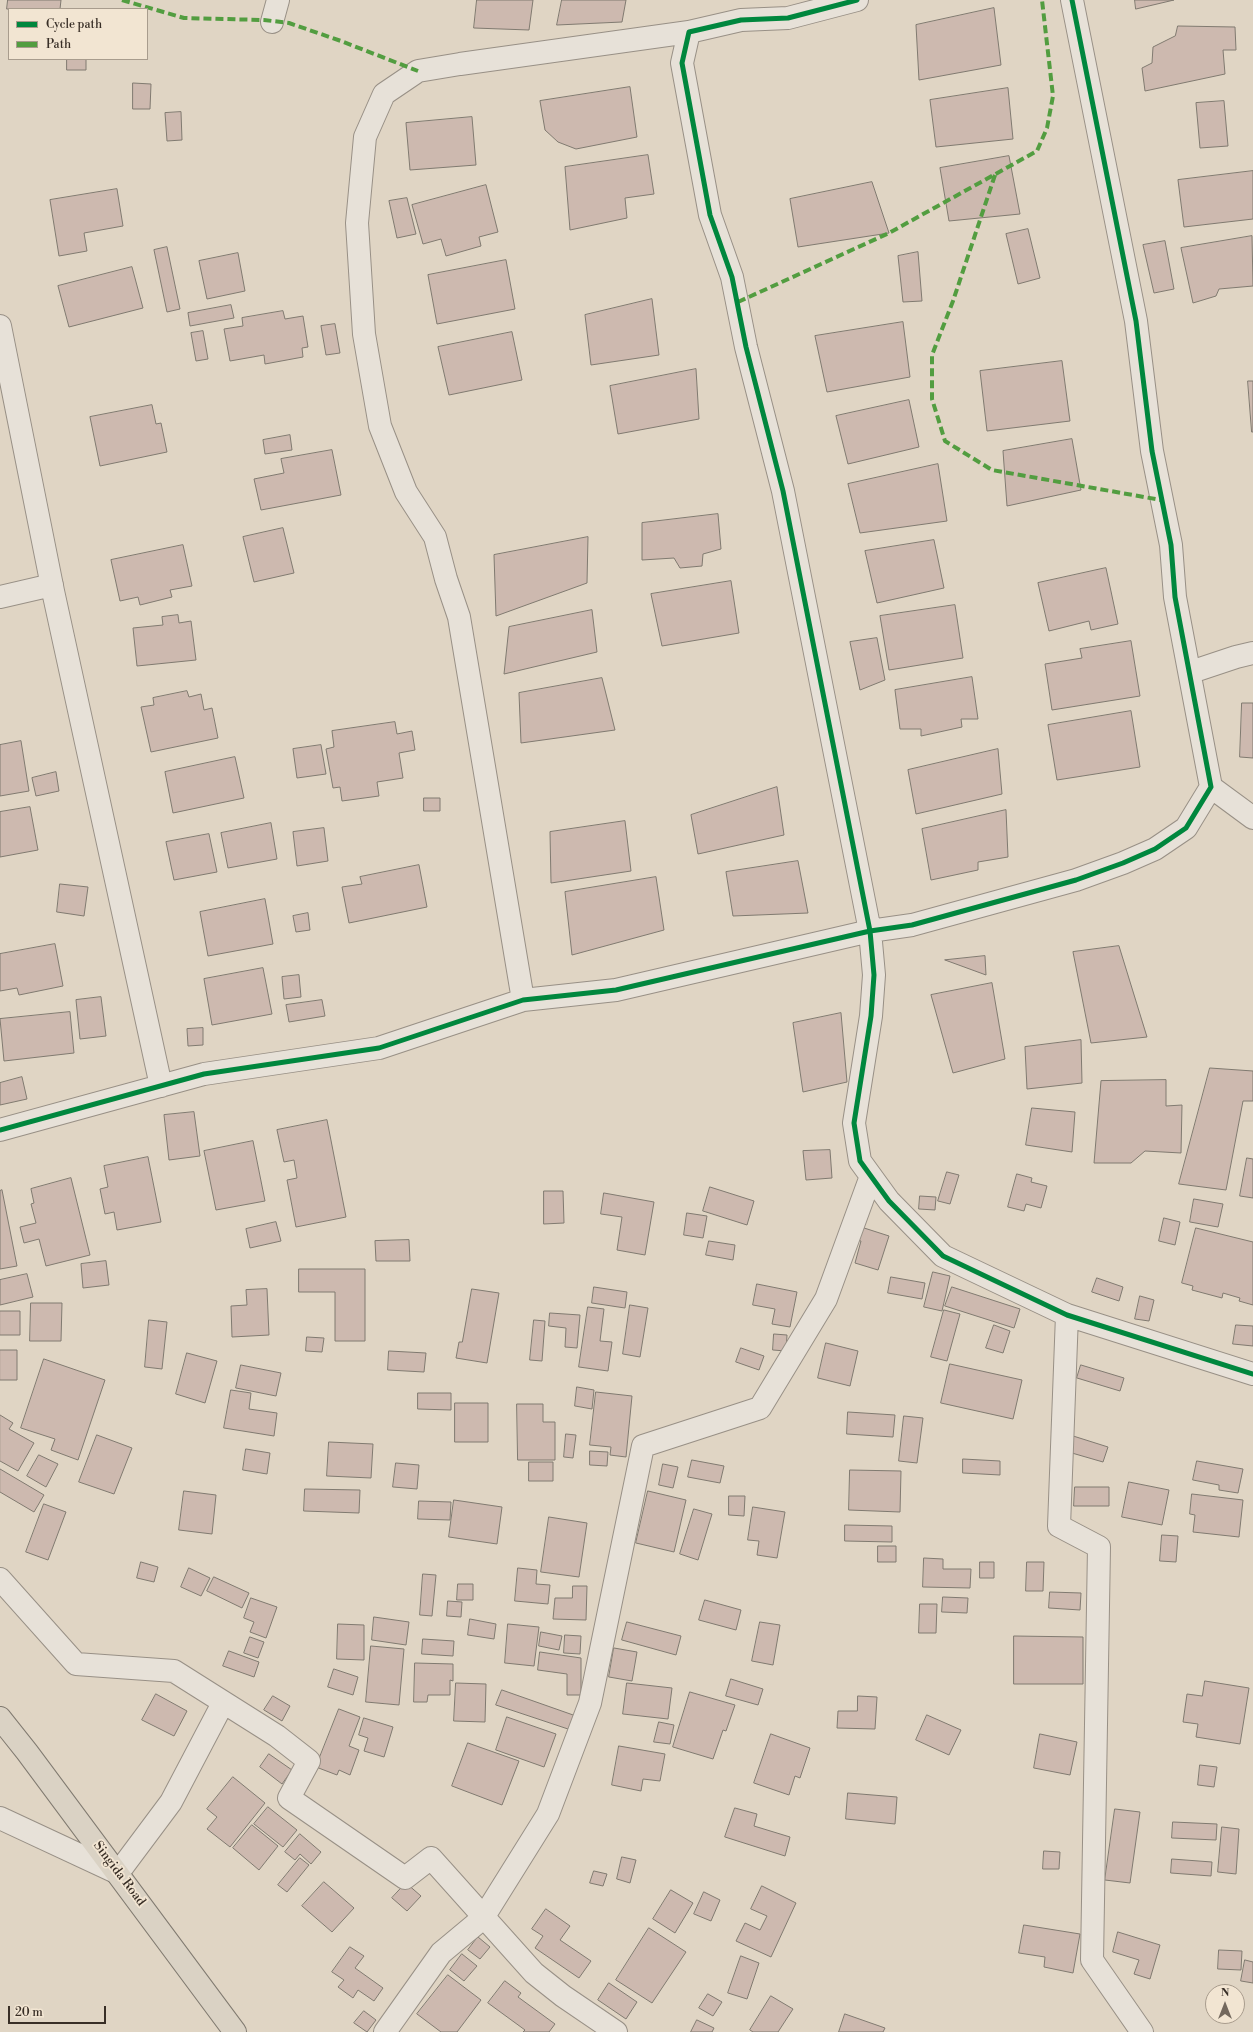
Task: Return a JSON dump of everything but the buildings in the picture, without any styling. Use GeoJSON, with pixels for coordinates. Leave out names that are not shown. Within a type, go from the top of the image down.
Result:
{"type":"FeatureCollection","features":[{"type":"Feature","properties":{"kind":"highway","name":"Singida Road"},"geometry":{"type":"LineString","coordinates":[[0,1718],[118,1873],[236,2032]]}},
{"type":"Feature","properties":{"kind":"street"},"geometry":{"type":"LineString","coordinates":[[272,22],[278,0]]}},
{"type":"Feature","properties":{"kind":"street"},"geometry":{"type":"LineString","coordinates":[[522,1000],[458,617],[435,537],[406,492],[378,418],[364,334],[357,223],[365,137],[384,94],[418,71],[689,32],[741,20],[788,18],[857,0]]}},
{"type":"Feature","properties":{"kind":"street"},"geometry":{"type":"LineString","coordinates":[[0,1130],[204,1074],[379,1048],[522,1000],[616,990],[870,931],[912,925],[1076,880],[1123,863],[1155,849],[1186,828],[1211,787],[1191,672],[1175,598],[1171,546],[1152,451],[1136,321],[1072,0]]}},
{"type":"Feature","properties":{"kind":"street"},"geometry":{"type":"LineString","coordinates":[[689,32],[682,63],[710,215],[734,284],[746,347],[783,491],[870,931],[874,975],[871,1016],[854,1123],[860,1161],[889,1201],[943,1256],[1067,1315],[1253,1374]]}},
{"type":"Feature","properties":{"kind":"street"},"geometry":{"type":"LineString","coordinates":[[0,326],[7,396],[52,585],[161,1086]]}},
{"type":"Feature","properties":{"kind":"street"},"geometry":{"type":"LineString","coordinates":[[0,597],[52,585]]}},
{"type":"Feature","properties":{"kind":"street"},"geometry":{"type":"LineString","coordinates":[[1191,672],[1236,656],[1253,653]]}},
{"type":"Feature","properties":{"kind":"street"},"geometry":{"type":"LineString","coordinates":[[1211,787],[1253,818]]}},
{"type":"Feature","properties":{"kind":"street"},"geometry":{"type":"LineString","coordinates":[[385,2032],[441,1952],[484,1918],[548,1814],[590,1703],[643,1446],[760,1408],[826,1299],[871,1176]]}},
{"type":"Feature","properties":{"kind":"street"},"geometry":{"type":"LineString","coordinates":[[1067,1315],[1059,1526],[1099,1547],[1092,1960],[1142,2032]]}},
{"type":"Feature","properties":{"kind":"street"},"geometry":{"type":"LineString","coordinates":[[0,1579],[76,1664],[174,1671],[277,1736],[309,1761],[289,1798],[405,1878],[431,1858],[534,1973],[563,1996],[616,2032]]}},
{"type":"Feature","properties":{"kind":"street"},"geometry":{"type":"LineString","coordinates":[[0,1818],[118,1873],[171,1802],[223,1703]]}},
{"type":"Feature","properties":{"kind":"marked path"},"geometry":{"type":"LineString","coordinates":[[122,0],[184,18],[264,20],[289,23],[341,41],[418,71]]}},
{"type":"Feature","properties":{"kind":"marked path"},"geometry":{"type":"LineString","coordinates":[[738,302],[889,233],[1037,151],[1047,128],[1053,96],[1042,0]]}},
{"type":"Feature","properties":{"kind":"marked path"},"geometry":{"type":"LineString","coordinates":[[995,175],[953,301],[932,355],[932,399],[945,441],[992,470],[1161,500]]}},
{"type":"Feature","properties":{"kind":"cycle path"},"geometry":{"type":"LineString","coordinates":[[857,0],[788,18],[741,20],[689,32],[682,63],[710,215],[732,277],[746,347],[783,491],[870,931],[874,975],[871,1016],[854,1123],[860,1161],[889,1201],[943,1256],[1067,1315],[1253,1374]]}},
{"type":"Feature","properties":{"kind":"cycle path"},"geometry":{"type":"LineString","coordinates":[[0,1130],[204,1074],[379,1048],[523,1000],[616,990],[870,931],[912,925],[1076,880],[1123,863],[1155,849],[1186,828],[1211,787],[1175,597],[1171,545],[1152,451],[1136,321],[1072,0]]}}]}
